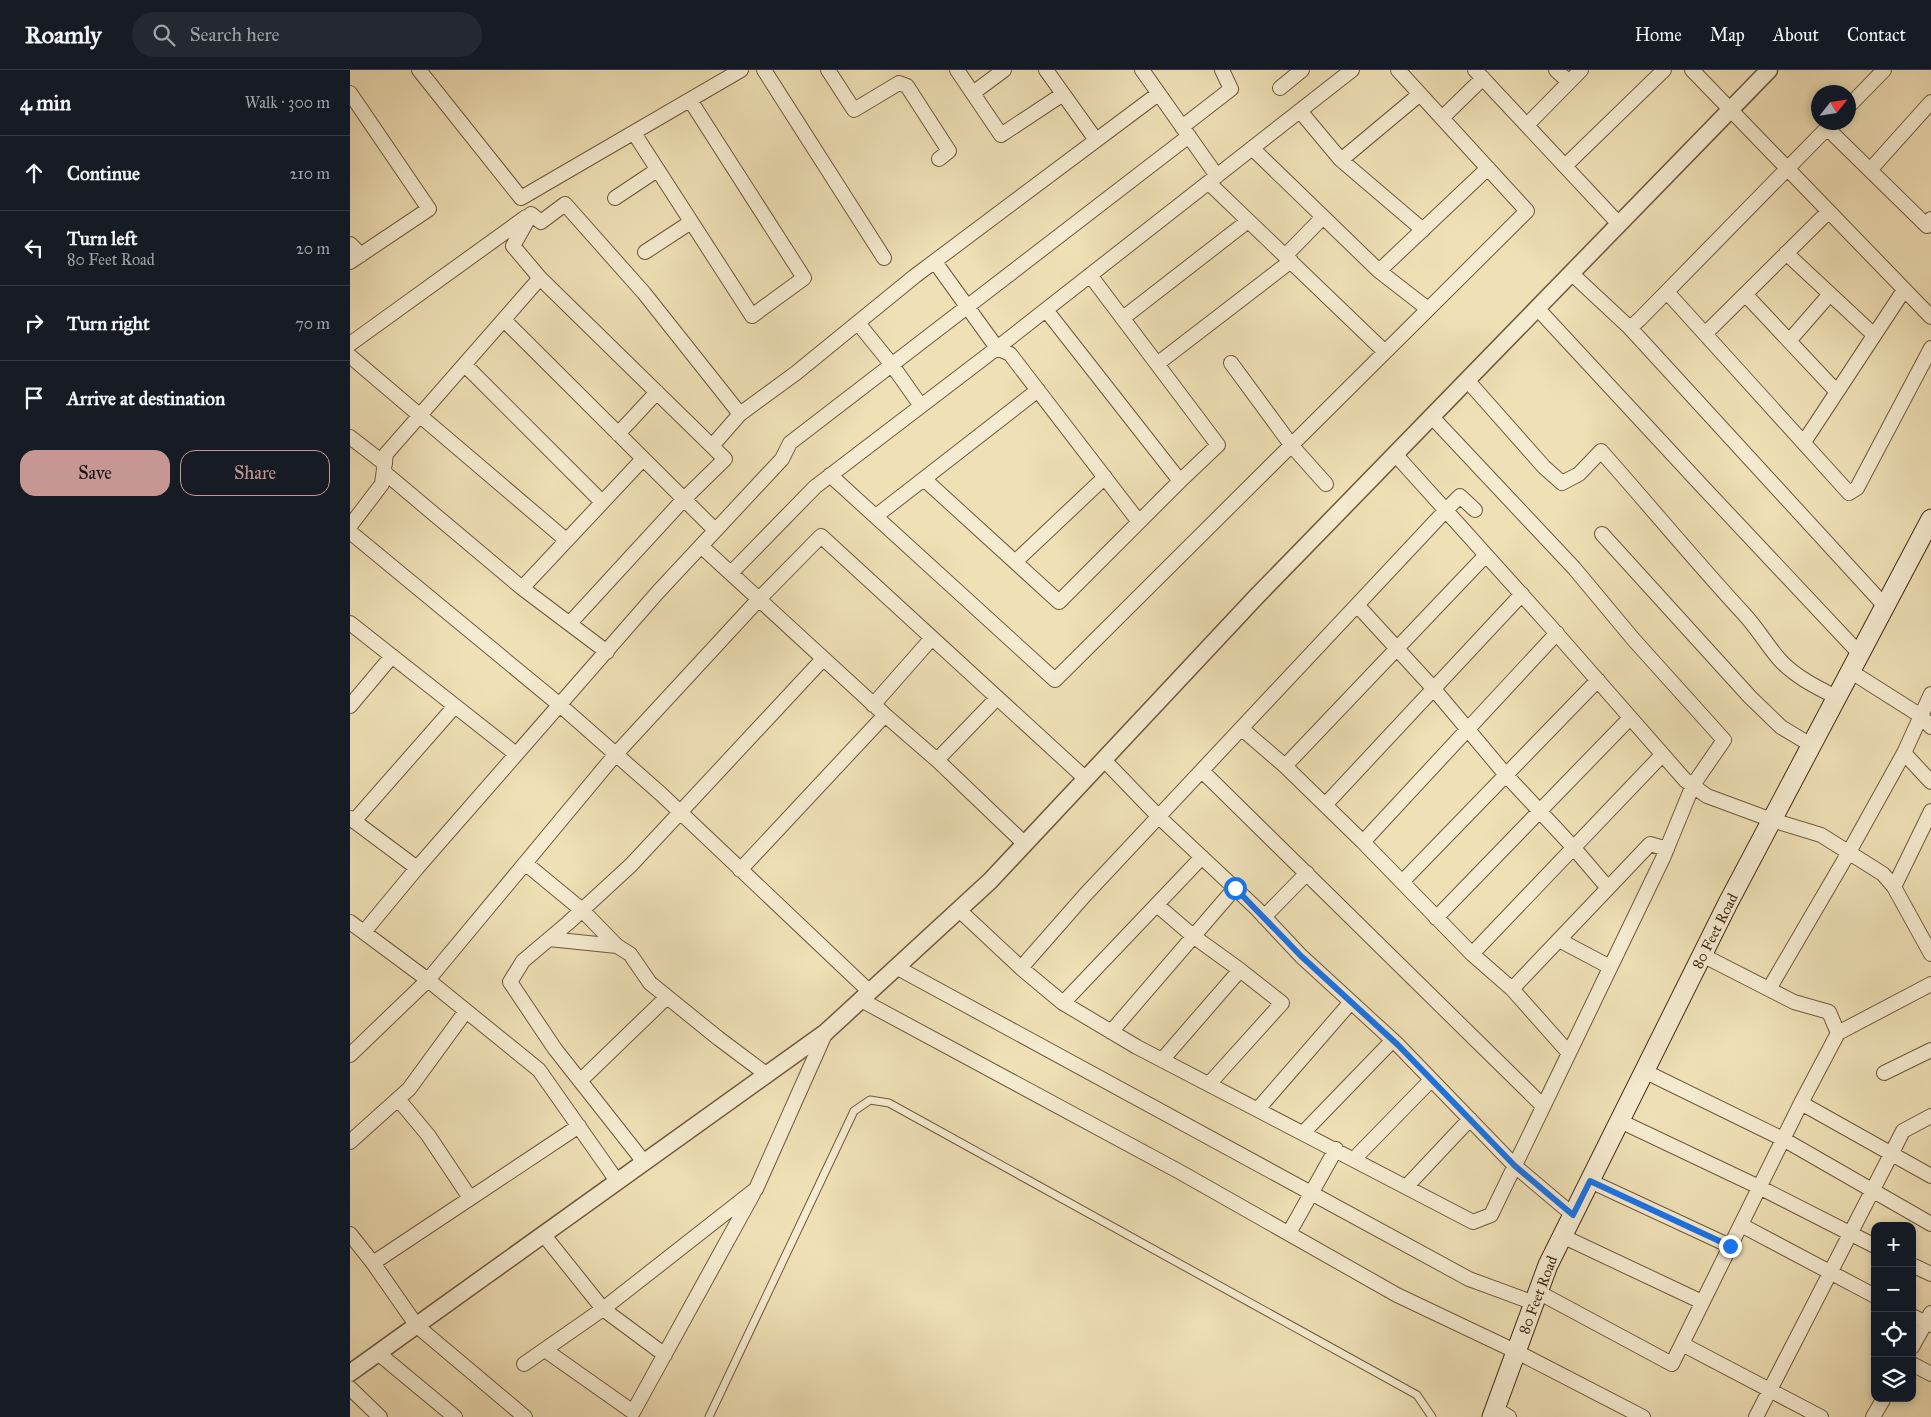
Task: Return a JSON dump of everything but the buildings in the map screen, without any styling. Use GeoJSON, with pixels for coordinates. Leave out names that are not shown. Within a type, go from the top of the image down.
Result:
{"type":"FeatureCollection","features":[{"type":"Feature","properties":{"kind":"main road","name":"80 Feet Road"},"geometry":{"type":"LineString","coordinates":[[1499,1414],[1516,1352],[1548,1265],[1702,955],[1884,605],[1931,519]]}},
{"type":"Feature","properties":{"kind":"street"},"geometry":{"type":"LineString","coordinates":[[419,70],[521,198],[741,70]]}},
{"type":"Feature","properties":{"kind":"street"},"geometry":{"type":"LineString","coordinates":[[764,70],[884,258]]}},
{"type":"Feature","properties":{"kind":"street"},"geometry":{"type":"LineString","coordinates":[[828,70],[854,110],[899,83],[907,86],[949,151],[939,159]]}},
{"type":"Feature","properties":{"kind":"street"},"geometry":{"type":"LineString","coordinates":[[957,70],[1001,135],[1063,94]]}},
{"type":"Feature","properties":{"kind":"street"},"geometry":{"type":"LineString","coordinates":[[973,93],[1004,70]]}},
{"type":"Feature","properties":{"kind":"street"},"geometry":{"type":"LineString","coordinates":[[1046,70],[1096,140]]}},
{"type":"Feature","properties":{"kind":"street"},"geometry":{"type":"LineString","coordinates":[[1142,70],[1185,132],[1213,180],[1248,221],[1386,352]]}},
{"type":"Feature","properties":{"kind":"street"},"geometry":{"type":"LineString","coordinates":[[364,932],[416,868],[516,754],[561,706],[658,592],[782,459],[790,443],[967,307],[1185,132],[1231,89],[1222,70]]}},
{"type":"Feature","properties":{"kind":"street"},"geometry":{"type":"LineString","coordinates":[[1280,88],[1302,70]]}},
{"type":"Feature","properties":{"kind":"street"},"geometry":{"type":"LineString","coordinates":[[731,573],[814,487],[997,348],[1352,70]]}},
{"type":"Feature","properties":{"kind":"street"},"geometry":{"type":"LineString","coordinates":[[830,475],[1055,680],[1527,211],[1398,70]]}},
{"type":"Feature","properties":{"kind":"street"},"geometry":{"type":"LineString","coordinates":[[1556,70],[1569,82]]}},
{"type":"Feature","properties":{"kind":"street"},"geometry":{"type":"LineString","coordinates":[[1527,125],[1580,70]]}},
{"type":"Feature","properties":{"kind":"street"},"geometry":{"type":"LineString","coordinates":[[1565,166],[1664,70]]}},
{"type":"Feature","properties":{"kind":"street"},"geometry":{"type":"LineString","coordinates":[[1692,70],[1931,317]]}},
{"type":"Feature","properties":{"kind":"street"},"geometry":{"type":"LineString","coordinates":[[350,1373],[826,1032],[959,910],[990,881],[1257,596],[1769,70]]}},
{"type":"Feature","properties":{"kind":"street"},"geometry":{"type":"LineString","coordinates":[[1856,99],[1884,70]]}},
{"type":"Feature","properties":{"kind":"street"},"geometry":{"type":"LineString","coordinates":[[1442,118],[1479,74],[1619,224]]}},
{"type":"Feature","properties":{"kind":"street"},"geometry":{"type":"LineString","coordinates":[[350,93],[429,209],[355,258],[350,244]]}},
{"type":"Feature","properties":{"kind":"street"},"geometry":{"type":"LineString","coordinates":[[712,446],[740,414],[796,373],[935,262],[1158,94]]}},
{"type":"Feature","properties":{"kind":"street"},"geometry":{"type":"LineString","coordinates":[[1341,160],[1420,94]]}},
{"type":"Feature","properties":{"kind":"street"},"geometry":{"type":"LineString","coordinates":[[634,133],[752,316],[804,278],[690,100]]}},
{"type":"Feature","properties":{"kind":"street"},"geometry":{"type":"LineString","coordinates":[[1870,170],[1931,102]]}},
{"type":"Feature","properties":{"kind":"street"},"geometry":{"type":"LineString","coordinates":[[1300,111],[1341,160],[1423,230]]}},
{"type":"Feature","properties":{"kind":"street"},"geometry":{"type":"LineString","coordinates":[[1630,328],[1825,130]]}},
{"type":"Feature","properties":{"kind":"street"},"geometry":{"type":"LineString","coordinates":[[1834,130],[1870,170],[1927,226],[1931,218]]}},
{"type":"Feature","properties":{"kind":"street"},"geometry":{"type":"LineString","coordinates":[[1252,148],[1379,271],[1428,309]]}},
{"type":"Feature","properties":{"kind":"street"},"geometry":{"type":"LineString","coordinates":[[1379,271],[1488,168]]}},
{"type":"Feature","properties":{"kind":"street"},"geometry":{"type":"LineString","coordinates":[[616,198],[658,170]]}},
{"type":"Feature","properties":{"kind":"street"},"geometry":{"type":"LineString","coordinates":[[531,214],[541,222],[565,204],[644,293],[740,414]]}},
{"type":"Feature","properties":{"kind":"street"},"geometry":{"type":"LineString","coordinates":[[1705,334],[1828,212]]}},
{"type":"Feature","properties":{"kind":"street"},"geometry":{"type":"LineString","coordinates":[[531,214],[513,246],[540,278],[725,459],[684,499],[570,623]]}},
{"type":"Feature","properties":{"kind":"street"},"geometry":{"type":"LineString","coordinates":[[350,344],[531,214]]}},
{"type":"Feature","properties":{"kind":"street"},"geometry":{"type":"LineString","coordinates":[[1157,364],[1288,258],[1322,217]]}},
{"type":"Feature","properties":{"kind":"street"},"geometry":{"type":"LineString","coordinates":[[1123,318],[1248,221]]}},
{"type":"Feature","properties":{"kind":"street"},"geometry":{"type":"LineString","coordinates":[[645,252],[691,222]]}},
{"type":"Feature","properties":{"kind":"street"},"geometry":{"type":"LineString","coordinates":[[1786,253],[1874,335]]}},
{"type":"Feature","properties":{"kind":"street"},"geometry":{"type":"LineString","coordinates":[[935,262],[997,348],[1010,354],[1139,522]]}},
{"type":"Feature","properties":{"kind":"street"},"geometry":{"type":"LineString","coordinates":[[1571,273],[1630,328],[1884,605]]}},
{"type":"Feature","properties":{"kind":"street"},"geometry":{"type":"LineString","coordinates":[[924,479],[1059,602],[1218,445],[1090,275]]}},
{"type":"Feature","properties":{"kind":"street"},"geometry":{"type":"LineString","coordinates":[[350,526],[382,484],[386,454],[540,278]]}},
{"type":"Feature","properties":{"kind":"street"},"geometry":{"type":"LineString","coordinates":[[1804,442],[1904,290]]}},
{"type":"Feature","properties":{"kind":"street"},"geometry":{"type":"LineString","coordinates":[[1667,292],[1849,493],[1857,488],[1931,348]]}},
{"type":"Feature","properties":{"kind":"street"},"geometry":{"type":"LineString","coordinates":[[1745,294],[1837,392]]}},
{"type":"Feature","properties":{"kind":"street"},"geometry":{"type":"LineString","coordinates":[[1789,341],[1830,294]]}},
{"type":"Feature","properties":{"kind":"street"},"geometry":{"type":"LineString","coordinates":[[1537,308],[1859,653]]}},
{"type":"Feature","properties":{"kind":"street"},"geometry":{"type":"LineString","coordinates":[[1046,310],[1180,481]]}},
{"type":"Feature","properties":{"kind":"street"},"geometry":{"type":"LineString","coordinates":[[504,320],[715,530]]}},
{"type":"Feature","properties":{"kind":"street"},"geometry":{"type":"LineString","coordinates":[[858,323],[892,365],[921,406]]}},
{"type":"Feature","properties":{"kind":"street"},"geometry":{"type":"LineString","coordinates":[[350,356],[566,540]]}},
{"type":"Feature","properties":{"kind":"street"},"geometry":{"type":"LineString","coordinates":[[1231,363],[1292,446],[1326,484]]}},
{"type":"Feature","properties":{"kind":"street"},"geometry":{"type":"LineString","coordinates":[[465,365],[602,502]]}},
{"type":"Feature","properties":{"kind":"street"},"geometry":{"type":"LineString","coordinates":[[1467,380],[1544,466],[1562,483],[1579,474],[1601,451],[1664,522],[1699,566],[1746,617],[1781,661],[1810,684],[1836,697]]}},
{"type":"Feature","properties":{"kind":"street"},"geometry":{"type":"LineString","coordinates":[[876,516],[1038,390]]}},
{"type":"Feature","properties":{"kind":"street"},"geometry":{"type":"LineString","coordinates":[[618,434],[657,392]]}},
{"type":"Feature","properties":{"kind":"street"},"geometry":{"type":"LineString","coordinates":[[959,910],[1021,968],[1063,1003],[1111,1032],[1474,1222],[1491,1215],[1666,849],[1693,785],[1724,740],[1634,640],[1574,568],[1432,417]]}},
{"type":"Feature","properties":{"kind":"street"},"geometry":{"type":"LineString","coordinates":[[350,437],[522,588],[607,652]]}},
{"type":"Feature","properties":{"kind":"street"},"geometry":{"type":"LineString","coordinates":[[1395,454],[1557,633],[1685,780],[1707,796],[1772,820],[1821,835],[1883,874],[1894,887],[1931,954]]}},
{"type":"Feature","properties":{"kind":"street"},"geometry":{"type":"LineString","coordinates":[[522,588],[643,459]]}},
{"type":"Feature","properties":{"kind":"street"},"geometry":{"type":"LineString","coordinates":[[1015,562],[1105,478]]}},
{"type":"Feature","properties":{"kind":"street"},"geometry":{"type":"LineString","coordinates":[[1021,968],[1085,895],[1446,510],[1460,496],[1475,510]]}},
{"type":"Feature","properties":{"kind":"street"},"geometry":{"type":"LineString","coordinates":[[350,532],[561,706],[680,812],[865,996],[1397,1295],[1516,1352],[1643,1417]]}},
{"type":"Feature","properties":{"kind":"street"},"geometry":{"type":"LineString","coordinates":[[1602,534],[1750,697],[1781,727],[1811,745]]}},
{"type":"Feature","properties":{"kind":"street"},"geometry":{"type":"LineString","coordinates":[[350,1055],[428,980],[615,755],[759,599],[821,536],[1086,779]]}},
{"type":"Feature","properties":{"kind":"street"},"geometry":{"type":"LineString","coordinates":[[701,546],[884,715],[936,760],[1024,844]]}},
{"type":"Feature","properties":{"kind":"street"},"geometry":{"type":"LineString","coordinates":[[1284,766],[1486,554]]}},
{"type":"Feature","properties":{"kind":"street"},"geometry":{"type":"LineString","coordinates":[[1324,805],[1522,594]]}},
{"type":"Feature","properties":{"kind":"street"},"geometry":{"type":"LineString","coordinates":[[1358,606],[1433,688],[1506,775],[1574,848],[1608,888]]}},
{"type":"Feature","properties":{"kind":"street"},"geometry":{"type":"LineString","coordinates":[[350,623],[516,754]]}},
{"type":"Feature","properties":{"kind":"street"},"geometry":{"type":"LineString","coordinates":[[1363,842],[1557,633]]}},
{"type":"Feature","properties":{"kind":"street"},"geometry":{"type":"LineString","coordinates":[[873,704],[932,638]]}},
{"type":"Feature","properties":{"kind":"street"},"geometry":{"type":"LineString","coordinates":[[350,706],[392,656]]}},
{"type":"Feature","properties":{"kind":"street"},"geometry":{"type":"LineString","coordinates":[[644,1162],[555,1049],[510,982],[523,961],[631,865],[823,659]]}},
{"type":"Feature","properties":{"kind":"street"},"geometry":{"type":"LineString","coordinates":[[1850,671],[1921,716],[1931,727]]}},
{"type":"Feature","properties":{"kind":"street"},"geometry":{"type":"LineString","coordinates":[[1402,882],[1598,680]]}},
{"type":"Feature","properties":{"kind":"street"},"geometry":{"type":"LineString","coordinates":[[1769,989],[1904,753],[1931,694]]}},
{"type":"Feature","properties":{"kind":"street"},"geometry":{"type":"LineString","coordinates":[[936,760],[997,698]]}},
{"type":"Feature","properties":{"kind":"street"},"geometry":{"type":"LineString","coordinates":[[416,868],[352,819],[455,706]]}},
{"type":"Feature","properties":{"kind":"street"},"geometry":{"type":"LineString","coordinates":[[740,870],[884,715]]}},
{"type":"Feature","properties":{"kind":"street"},"geometry":{"type":"LineString","coordinates":[[1436,918],[1630,718]]}},
{"type":"Feature","properties":{"kind":"street"},"geometry":{"type":"LineString","coordinates":[[1242,729],[1284,766],[1363,842],[1472,954],[1512,989],[1568,1052]]}},
{"type":"Feature","properties":{"kind":"street"},"geometry":{"type":"LineString","coordinates":[[1904,753],[1931,782]]}},
{"type":"Feature","properties":{"kind":"street"},"geometry":{"type":"LineString","coordinates":[[1472,954],[1662,755]]}},
{"type":"Feature","properties":{"kind":"street"},"geometry":{"type":"LineString","coordinates":[[1104,760],[1159,817],[1235,888],[1301,956],[1393,1040],[1515,1166],[1573,1215]]}},
{"type":"Feature","properties":{"kind":"street"},"geometry":{"type":"LineString","coordinates":[[1202,772],[1543,1106]]}},
{"type":"Feature","properties":{"kind":"street"},"geometry":{"type":"LineString","coordinates":[[1894,887],[1931,811]]}},
{"type":"Feature","properties":{"kind":"street"},"geometry":{"type":"LineString","coordinates":[[1512,989],[1650,844],[1666,849]]}},
{"type":"Feature","properties":{"kind":"street"},"geometry":{"type":"LineString","coordinates":[[1063,1003],[1202,857]]}},
{"type":"Feature","properties":{"kind":"street"},"geometry":{"type":"LineString","coordinates":[[525,863],[582,910],[617,946],[630,954],[650,983],[766,1074]]}},
{"type":"Feature","properties":{"kind":"street"},"geometry":{"type":"LineString","coordinates":[[1264,917],[1307,873]]}},
{"type":"Feature","properties":{"kind":"street"},"geometry":{"type":"LineString","coordinates":[[1111,1032],[1235,888]]}},
{"type":"Feature","properties":{"kind":"street"},"geometry":{"type":"LineString","coordinates":[[1157,905],[1193,936],[1282,1003],[1209,1084]]}},
{"type":"Feature","properties":{"kind":"street"},"geometry":{"type":"LineString","coordinates":[[350,922],[428,980],[539,1070],[617,1181]]}},
{"type":"Feature","properties":{"kind":"street"},"geometry":{"type":"LineString","coordinates":[[549,939],[617,946]]}},
{"type":"Feature","properties":{"kind":"street"},"geometry":{"type":"LineString","coordinates":[[1559,940],[1610,967]]}},
{"type":"Feature","properties":{"kind":"street"},"geometry":{"type":"LineString","coordinates":[[1702,955],[1794,1002],[1829,1012],[1838,1033]]}},
{"type":"Feature","properties":{"kind":"street"},"geometry":{"type":"LineString","coordinates":[[896,967],[1469,1279],[1536,1298],[1672,1364],[1801,1103],[1838,1033],[1931,984]]}},
{"type":"Feature","properties":{"kind":"street"},"geometry":{"type":"LineString","coordinates":[[1162,1060],[1240,970]]}},
{"type":"Feature","properties":{"kind":"street"},"geometry":{"type":"LineString","coordinates":[[580,1081],[667,997]]}},
{"type":"Feature","properties":{"kind":"street"},"geometry":{"type":"LineString","coordinates":[[1258,1109],[1351,1002]]}},
{"type":"Feature","properties":{"kind":"street"},"geometry":{"type":"LineString","coordinates":[[350,1142],[409,1089],[466,1011]]}},
{"type":"Feature","properties":{"kind":"street"},"geometry":{"type":"LineString","coordinates":[[545,1350],[633,1412],[756,1189],[826,1032]]}},
{"type":"Feature","properties":{"kind":"street"},"geometry":{"type":"LineString","coordinates":[[1304,1133],[1393,1040]]}},
{"type":"Feature","properties":{"kind":"street"},"geometry":{"type":"LineString","coordinates":[[1884,1073],[1931,1050]]}},
{"type":"Feature","properties":{"kind":"street"},"geometry":{"type":"LineString","coordinates":[[1644,1071],[1783,1139],[1931,1224]]}},
{"type":"Feature","properties":{"kind":"street"},"geometry":{"type":"LineString","coordinates":[[1354,1159],[1431,1080]]}},
{"type":"Feature","properties":{"kind":"street"},"geometry":{"type":"LineString","coordinates":[[398,1098],[428,1135],[470,1198]]}},
{"type":"Feature","properties":{"kind":"street"},"geometry":{"type":"LineString","coordinates":[[1801,1103],[1931,1176]]}},
{"type":"Feature","properties":{"kind":"street"},"geometry":{"type":"LineString","coordinates":[[1756,1417],[1903,1131],[1931,1116]]}},
{"type":"Feature","properties":{"kind":"street"},"geometry":{"type":"LineString","coordinates":[[1407,1186],[1470,1119]]}},
{"type":"Feature","properties":{"kind":"street"},"geometry":{"type":"LineString","coordinates":[[1620,1121],[1759,1187],[1871,1244]]}},
{"type":"Feature","properties":{"kind":"street"},"geometry":{"type":"LineString","coordinates":[[373,1263],[579,1126]]}},
{"type":"Feature","properties":{"kind":"street"},"geometry":{"type":"LineString","coordinates":[[1289,1234],[1336,1149]]}},
{"type":"Feature","properties":{"kind":"street"},"geometry":{"type":"LineString","coordinates":[[1590,1181],[1730,1246]]}},
{"type":"Feature","properties":{"kind":"street"},"geometry":{"type":"LineString","coordinates":[[524,1364],[603,1310],[756,1189]]}},
{"type":"Feature","properties":{"kind":"street"},"geometry":{"type":"LineString","coordinates":[[1740,1225],[1871,1294]]}},
{"type":"Feature","properties":{"kind":"street"},"geometry":{"type":"LineString","coordinates":[[350,1234],[373,1263],[417,1326],[525,1417]]}},
{"type":"Feature","properties":{"kind":"street"},"geometry":{"type":"LineString","coordinates":[[543,1234],[603,1310],[665,1355]]}},
{"type":"Feature","properties":{"kind":"street"},"geometry":{"type":"LineString","coordinates":[[1562,1236],[1702,1302]]}},
{"type":"Feature","properties":{"kind":"street"},"geometry":{"type":"LineString","coordinates":[[1916,1267],[1931,1274]]}},
{"type":"Feature","properties":{"kind":"street"},"geometry":{"type":"LineString","coordinates":[[1916,1317],[1929,1320],[1916,1341]]}},
{"type":"Feature","properties":{"kind":"street"},"geometry":{"type":"LineString","coordinates":[[1682,1344],[1821,1417]]}},
{"type":"Feature","properties":{"kind":"street"},"geometry":{"type":"LineString","coordinates":[[378,1353],[455,1417]]}},
{"type":"Feature","properties":{"kind":"street"},"geometry":{"type":"LineString","coordinates":[[1916,1366],[1931,1374]]}},
{"type":"Feature","properties":{"kind":"street"},"geometry":{"type":"LineString","coordinates":[[350,1388],[380,1417]]}},
{"type":"Feature","properties":{"kind":"street"},"geometry":{"type":"LineString","coordinates":[[1873,1417],[1882,1402]]}},
{"type":"Feature","properties":{"kind":"lane"},"geometry":{"type":"LineString","coordinates":[[709,1417],[854,1111],[870,1100],[889,1103],[1417,1395],[1432,1417]]}},
{"type":"Feature","properties":{"kind":"route"},"geometry":{"type":"LineString","coordinates":[[1235,888],[1301,956],[1398,1045],[1515,1166],[1573,1215],[1590,1181],[1730,1246]]}}]}
